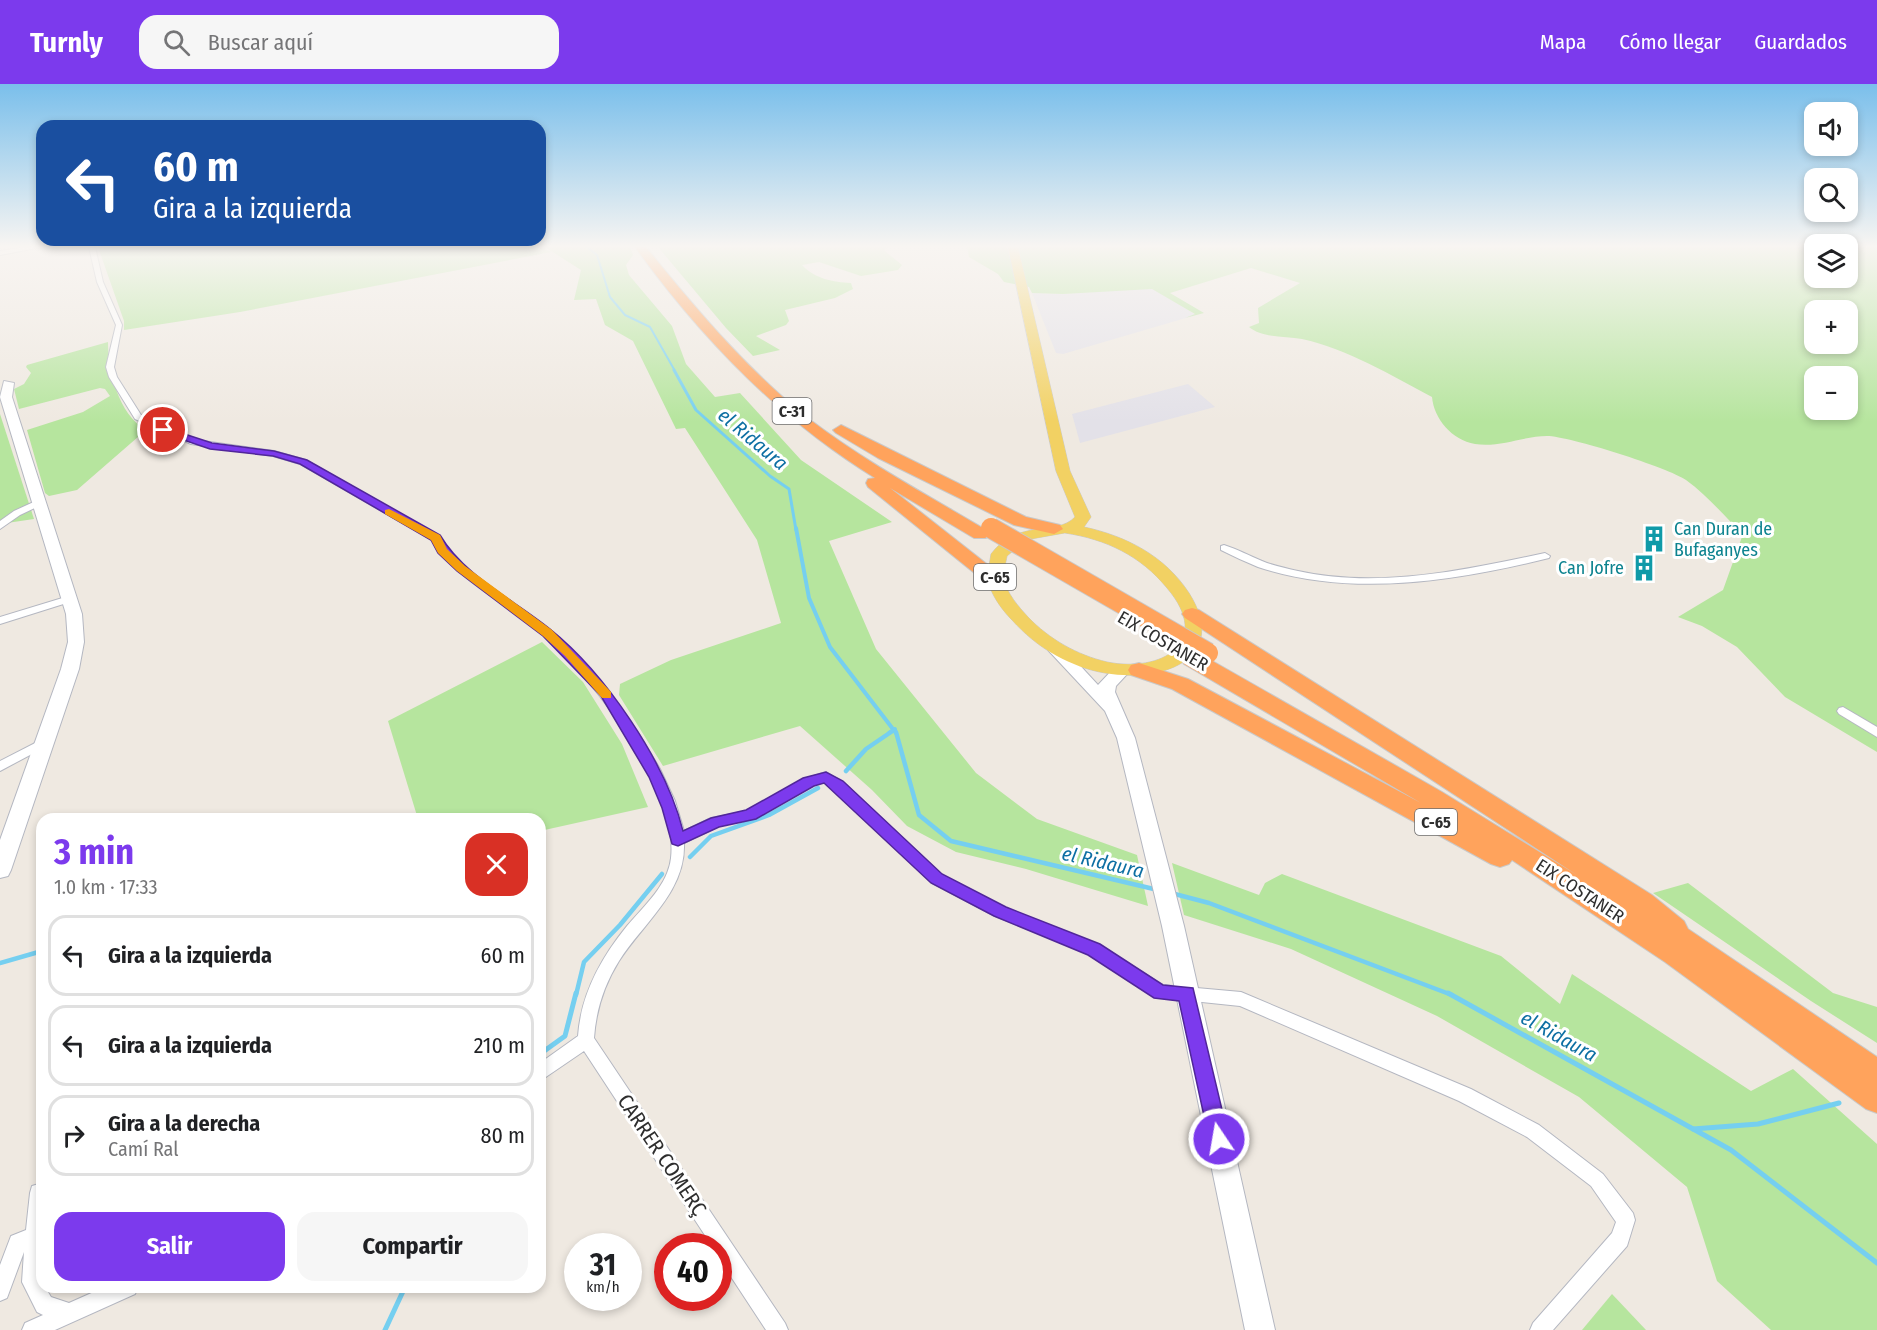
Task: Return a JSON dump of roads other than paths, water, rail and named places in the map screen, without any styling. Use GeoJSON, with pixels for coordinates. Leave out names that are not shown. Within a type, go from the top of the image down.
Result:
{"type":"FeatureCollection","features":[{"type":"Feature","properties":{"kind":"highway","name":"EIX COSTANER"},"geometry":{"type":"LineString","coordinates":[[688,305],[720,343],[855,457],[1200,656],[1610,910],[1723,976]]}},
{"type":"Feature","properties":{"kind":"highway","name":"EIX COSTANER"},"geometry":{"type":"LineString","coordinates":[[699,305],[731,342],[801,413]]}},
{"type":"Feature","properties":{"kind":"highway"},"geometry":{"type":"LineString","coordinates":[[801,413],[1020,521],[1059,529]]}},
{"type":"Feature","properties":{"kind":"highway"},"geometry":{"type":"LineString","coordinates":[[801,413],[808,429],[995,580]]}},
{"type":"Feature","properties":{"kind":"highway","name":"C-65"},"geometry":{"type":"LineString","coordinates":[[1192,614],[1642,903],[1723,976],[1877,1098]]}},
{"type":"Feature","properties":{"kind":"highway","name":"C-65"},"geometry":{"type":"LineString","coordinates":[[1130,670],[1180,684],[1723,976],[1877,1075]]}},
{"type":"Feature","properties":{"kind":"main road","name":"C-65"},"geometry":{"type":"LineString","coordinates":[[1026,305],[1064,471],[1083,517],[1079,523],[1018,536],[1004,545],[996,566],[995,580],[1003,600],[1038,639],[1056,650],[1097,667],[1130,670],[1176,661],[1187,652],[1192,642],[1192,614],[1181,592],[1167,577],[1103,524],[1070,485]]}},
{"type":"Feature","properties":{"kind":"main road","name":"C-65"},"geometry":{"type":"LineString","coordinates":[[1059,529],[1106,537],[1128,546]]}},
{"type":"Feature","properties":{"kind":"street"},"geometry":{"type":"LineString","coordinates":[[110,305],[119,325],[110,367],[113,377],[138,417],[194,442],[274,454],[303,462],[436,538],[442,550],[461,569],[547,633],[606,694],[657,777],[670,808],[678,840],[676,866],[662,895],[625,941],[593,994],[586,1016],[586,1040],[546,1069]]}},
{"type":"Feature","properties":{"kind":"street"},"geometry":{"type":"LineString","coordinates":[[0,870],[70,669],[76,642],[74,614],[38,503],[3,382]]}},
{"type":"Feature","properties":{"kind":"street"},"geometry":{"type":"LineString","coordinates":[[0,526],[17,513],[38,503]]}},
{"type":"Feature","properties":{"kind":"street"},"geometry":{"type":"LineString","coordinates":[[0,516],[17,513]]}},
{"type":"Feature","properties":{"kind":"street"},"geometry":{"type":"LineString","coordinates":[[1224,548],[1257,564],[1283,573],[1361,582],[1441,574],[1545,556]]}},
{"type":"Feature","properties":{"kind":"street"},"geometry":{"type":"LineString","coordinates":[[0,621],[69,598]]}},
{"type":"Feature","properties":{"kind":"street"},"geometry":{"type":"LineString","coordinates":[[1056,650],[1094,688],[1114,714]]}},
{"type":"Feature","properties":{"kind":"street"},"geometry":{"type":"LineString","coordinates":[[1130,670],[1107,684],[1106,692],[1126,738],[1173,926],[1260,1330]]}},
{"type":"Feature","properties":{"kind":"street"},"geometry":{"type":"LineString","coordinates":[[1843,711],[1877,733]]}},
{"type":"Feature","properties":{"kind":"street"},"geometry":{"type":"LineString","coordinates":[[0,766],[43,743]]}},
{"type":"Feature","properties":{"kind":"street"},"geometry":{"type":"LineString","coordinates":[[678,840],[716,822],[750,815],[809,782],[826,777],[838,785],[937,879],[1000,912],[1094,950],[1160,992],[1241,999],[1465,1095],[1533,1131],[1597,1180],[1626,1220],[1620,1239],[1540,1330]]}},
{"type":"Feature","properties":{"kind":"street","name":"CARRER COMERÇ"},"geometry":{"type":"LineString","coordinates":[[586,1040],[778,1330]]}},
{"type":"Feature","properties":{"kind":"street"},"geometry":{"type":"LineString","coordinates":[[36,1225],[32,1282],[36,1290]]}},
{"type":"Feature","properties":{"kind":"street"},"geometry":{"type":"LineString","coordinates":[[0,1291],[18,1243],[35,1236]]}},
{"type":"Feature","properties":{"kind":"street"},"geometry":{"type":"LineString","coordinates":[[38,1293],[44,1305],[69,1313]]}},
{"type":"Feature","properties":{"kind":"street"},"geometry":{"type":"LineString","coordinates":[[32,1330],[114,1293]]}},
{"type":"Feature","properties":{"kind":"waterway","name":"el Ridaura"},"geometry":{"type":"LineString","coordinates":[[617,305],[625,315],[650,327],[675,371]]}},
{"type":"Feature","properties":{"kind":"waterway","name":"el Ridaura"},"geometry":{"type":"LineString","coordinates":[[674,370],[696,410],[770,476],[789,489],[796,530]]}},
{"type":"Feature","properties":{"kind":"waterway","name":"el Ridaura"},"geometry":{"type":"LineString","coordinates":[[796,528],[809,598],[830,647],[894,730]]}},
{"type":"Feature","properties":{"kind":"waterway"},"geometry":{"type":"LineString","coordinates":[[889,733],[894,730]]}},
{"type":"Feature","properties":{"kind":"waterway"},"geometry":{"type":"LineString","coordinates":[[846,771],[866,749],[891,732]]}},
{"type":"Feature","properties":{"kind":"waterway","name":"el Ridaura"},"geometry":{"type":"LineString","coordinates":[[896,732],[919,815],[951,841],[1158,890]]}},
{"type":"Feature","properties":{"kind":"waterway"},"geometry":{"type":"LineString","coordinates":[[690,857],[711,836],[769,815],[818,788]]}},
{"type":"Feature","properties":{"kind":"waterway"},"geometry":{"type":"LineString","coordinates":[[576,995],[584,962],[620,925],[662,874]]}},
{"type":"Feature","properties":{"kind":"waterway","name":"el Ridaura"},"geometry":{"type":"LineString","coordinates":[[1171,893],[1209,903],[1451,995]]}},
{"type":"Feature","properties":{"kind":"waterway"},"geometry":{"type":"LineString","coordinates":[[0,963],[36,953]]}},
{"type":"Feature","properties":{"kind":"waterway"},"geometry":{"type":"LineString","coordinates":[[546,1050],[565,1036],[576,993]]}},
{"type":"Feature","properties":{"kind":"waterway","name":"el Ridaura"},"geometry":{"type":"LineString","coordinates":[[1451,995],[1693,1129]]}},
{"type":"Feature","properties":{"kind":"waterway"},"geometry":{"type":"LineString","coordinates":[[1693,1129],[1758,1124],[1839,1103]]}},
{"type":"Feature","properties":{"kind":"waterway","name":"el Ridaura"},"geometry":{"type":"LineString","coordinates":[[1693,1129],[1731,1150],[1877,1263]]}},
{"type":"Feature","properties":{"kind":"waterway"},"geometry":{"type":"LineString","coordinates":[[385,1330],[402,1293]]}},
{"type":"Feature","properties":{"kind":"place","name":"Can Duran de Bufaganyes"},"geometry":{"type":"Point","coordinates":[1654,539]}},
{"type":"Feature","properties":{"kind":"place","name":"Can Jofre"},"geometry":{"type":"Point","coordinates":[1644,568]}}]}
